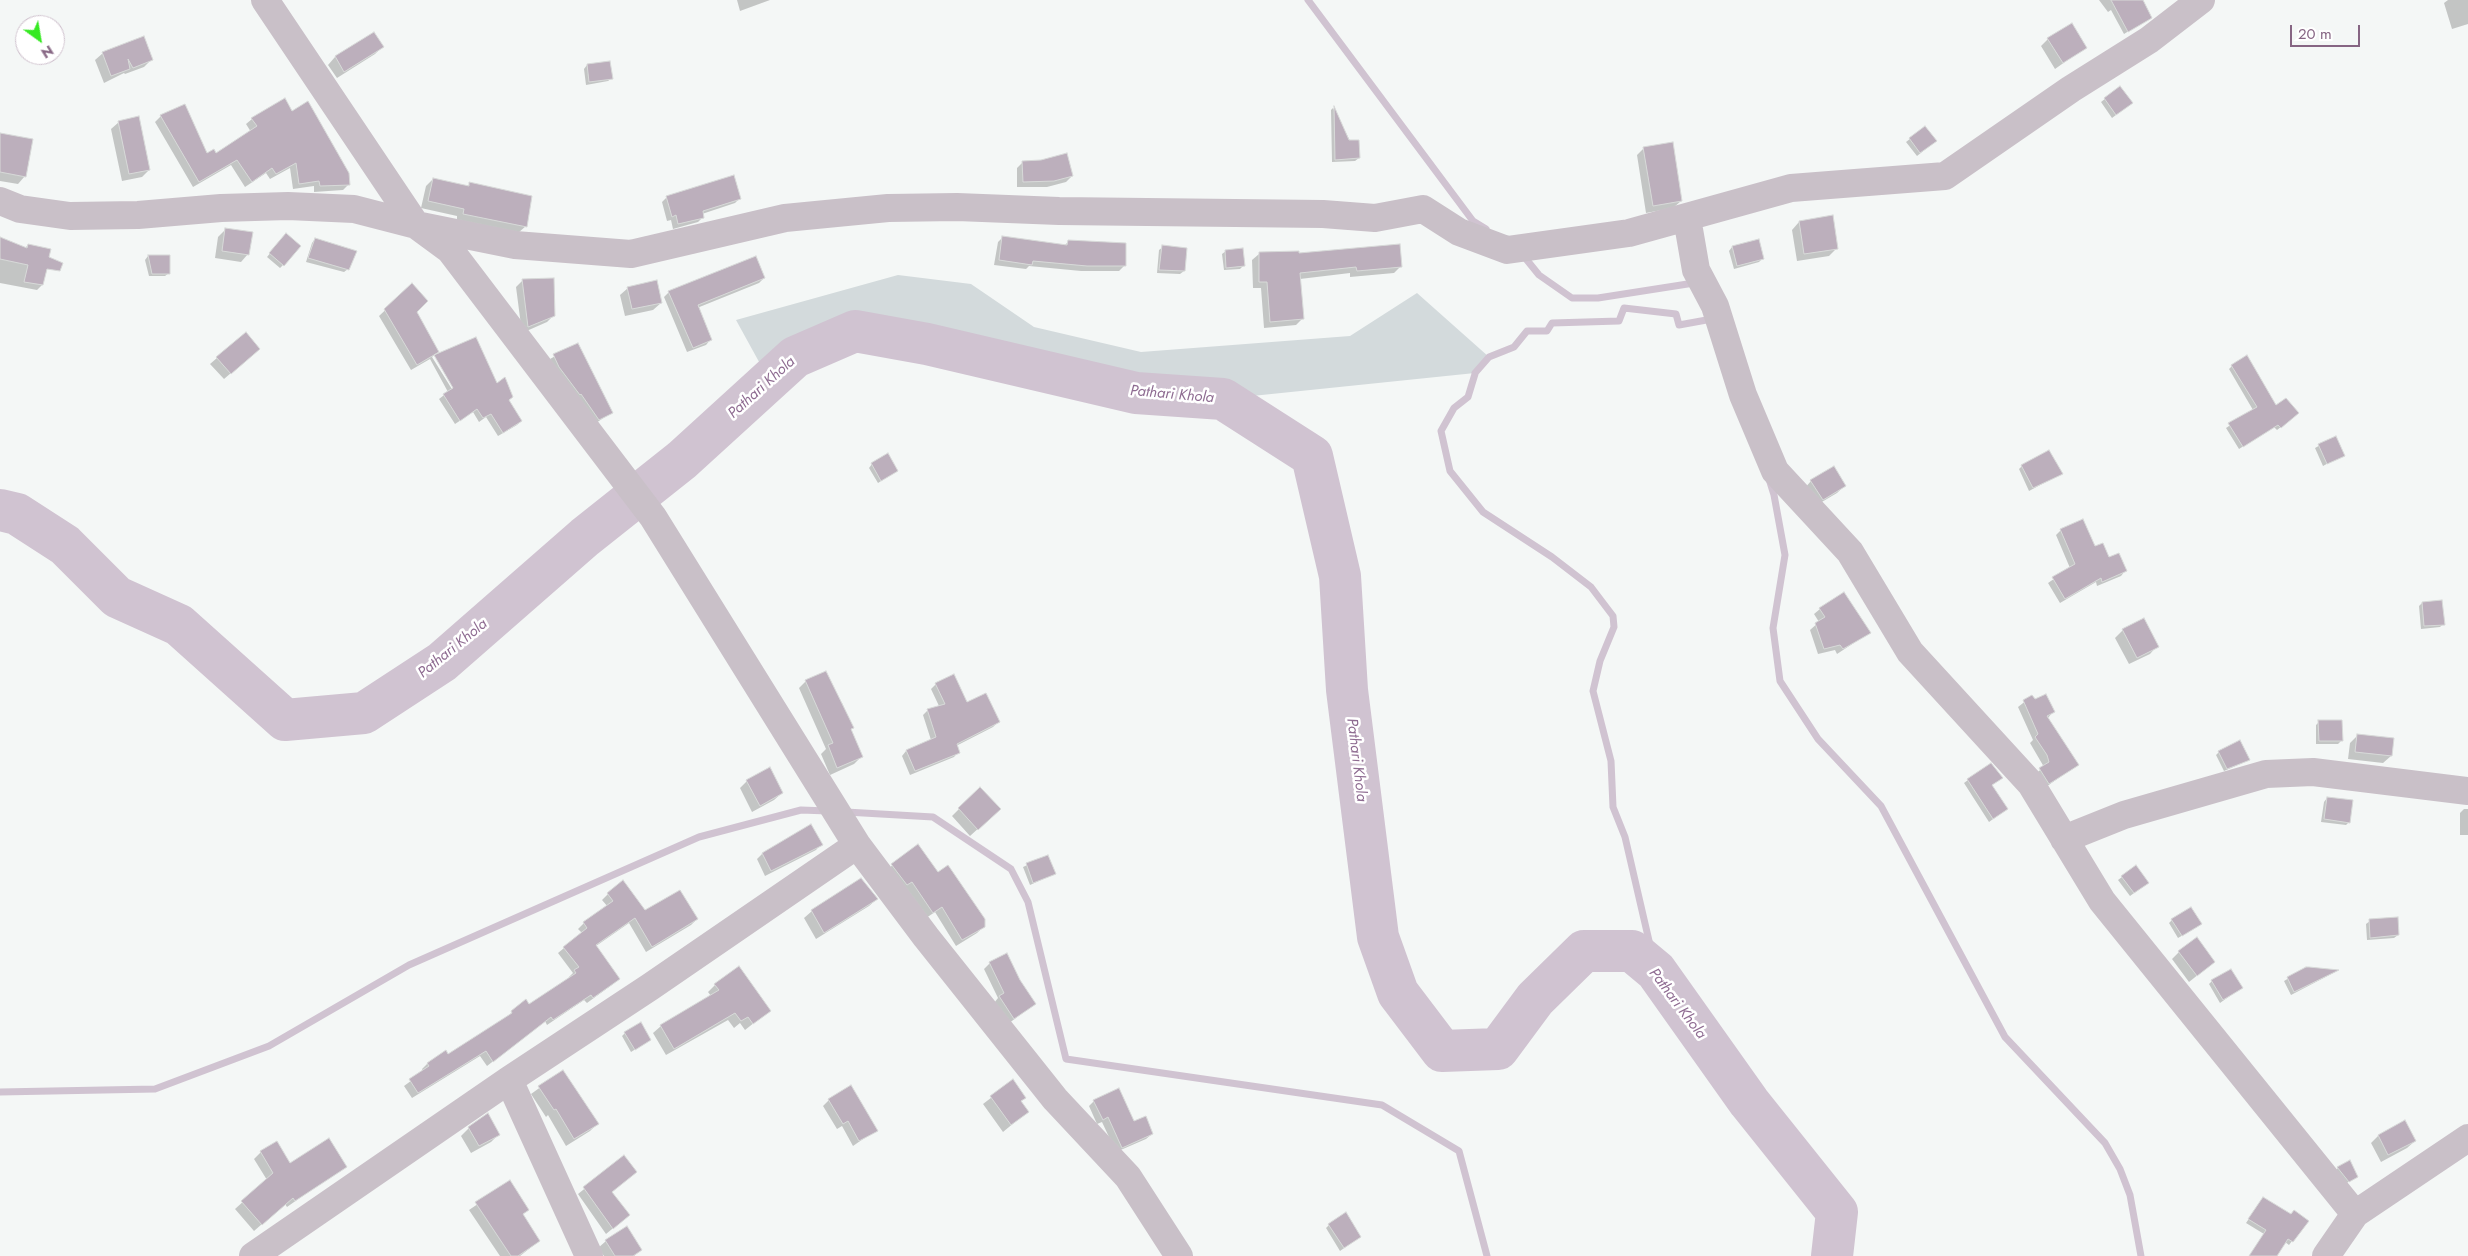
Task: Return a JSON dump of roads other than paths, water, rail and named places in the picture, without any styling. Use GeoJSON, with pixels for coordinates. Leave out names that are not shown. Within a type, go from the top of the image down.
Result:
{"type":"FeatureCollection","features":[{"type":"Feature","properties":{"kind":"street"},"geometry":{"type":"LineString","coordinates":[[265,0],[416,225],[450,250],[653,517],[857,845],[926,937],[1055,1100],[1128,1177],[1180,1256]]}},
{"type":"Feature","properties":{"kind":"street"},"geometry":{"type":"LineString","coordinates":[[0,201],[20,210],[70,216],[138,215],[221,208],[288,206],[354,209],[416,225],[516,245],[631,254],[785,218],[888,208],[957,207],[1059,211],[1322,214],[1375,218],[1422,209],[1460,232],[1507,250],[1629,233],[1791,188],[1946,176],[2071,89],[2149,40],[2201,0]]}},
{"type":"Feature","properties":{"kind":"street"},"geometry":{"type":"LineString","coordinates":[[1687,218],[1696,270],[1715,306],[1743,396],[1775,472],[1850,552],[1910,652],[2031,784],[2102,901],[2355,1214]]}},
{"type":"Feature","properties":{"kind":"street"},"geometry":{"type":"LineString","coordinates":[[2064,839],[2124,815],[2266,774],[2313,772],[2468,791]]}},
{"type":"Feature","properties":{"kind":"street"},"geometry":{"type":"LineString","coordinates":[[253,1256],[857,845]]}},
{"type":"Feature","properties":{"kind":"street"},"geometry":{"type":"LineString","coordinates":[[509,1080],[589,1256]]}},
{"type":"Feature","properties":{"kind":"street"},"geometry":{"type":"LineString","coordinates":[[2326,1256],[2355,1214],[2468,1138]]}},
{"type":"Feature","properties":{"kind":"waterway"},"geometry":{"type":"LineString","coordinates":[[1308,0],[1473,221],[1486,229]]}},
{"type":"Feature","properties":{"kind":"waterway"},"geometry":{"type":"LineString","coordinates":[[1522,254],[1539,275],[1572,298],[1598,298],[1694,283],[1695,285]]}},
{"type":"Feature","properties":{"kind":"waterway"},"geometry":{"type":"LineString","coordinates":[[1475,373],[1489,357],[1514,347],[1527,331],[1547,331],[1552,323],[1619,321],[1624,308],[1676,314],[1679,325],[1712,319]]}},
{"type":"Feature","properties":{"kind":"waterway","name":"Pathari Khola"},"geometry":{"type":"LineString","coordinates":[[0,510],[17,514],[65,545],[117,597],[179,625],[285,720],[364,713],[442,662],[585,537],[682,460],[795,357],[855,331],[927,344],[1136,393],[1223,399],[1312,456],[1340,576],[1347,690],[1378,937],[1398,993],[1442,1051],[1498,1049],[1535,999],[1584,951],[1632,951],[1656,971],[1749,1102],[1837,1212],[1832,1256]]}},
{"type":"Feature","properties":{"kind":"waterway"},"geometry":{"type":"LineString","coordinates":[[1475,374],[1468,397],[1454,408],[1441,431],[1450,471],[1483,512],[1552,557],[1591,587],[1613,616],[1614,627],[1600,661],[1593,691],[1611,761],[1613,807],[1625,837],[1656,971]]}},
{"type":"Feature","properties":{"kind":"waterway"},"geometry":{"type":"LineString","coordinates":[[1769,479],[1774,495],[1785,555],[1773,628],[1780,681],[1818,739],[1881,806],[2005,1037],[2105,1143],[2120,1169],[2130,1195],[2141,1256]]}},
{"type":"Feature","properties":{"kind":"waterway"},"geometry":{"type":"LineString","coordinates":[[0,1092],[155,1089],[269,1046],[409,965],[699,837],[801,810],[828,811]]}},
{"type":"Feature","properties":{"kind":"waterway"},"geometry":{"type":"LineString","coordinates":[[846,812],[933,817],[1011,869],[1028,902],[1066,1059],[1382,1105],[1459,1151],[1487,1256]]}}]}
